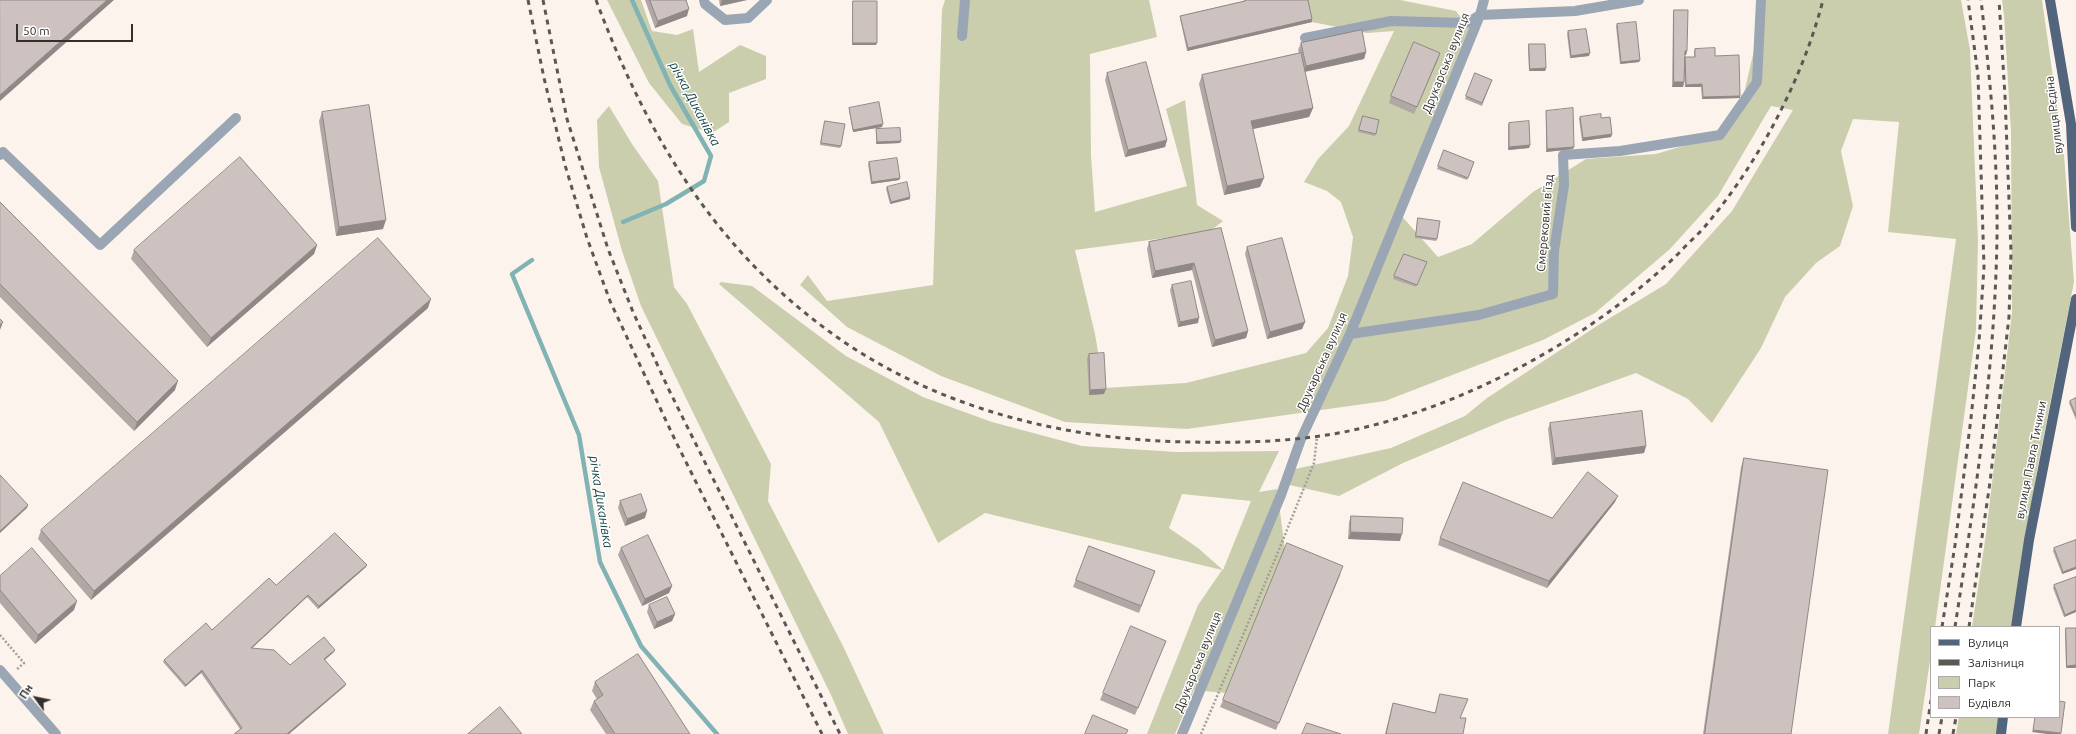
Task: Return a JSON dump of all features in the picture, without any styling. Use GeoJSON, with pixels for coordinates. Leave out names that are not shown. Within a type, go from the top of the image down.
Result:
{"type":"FeatureCollection","features":[{"type":"Feature","properties":{"kind":"main road","name":"вулиця Рєдіна"},"geometry":{"type":"LineString","coordinates":[[2050,0],[2071,124],[2076,227]]}},
{"type":"Feature","properties":{"kind":"main road","name":"вулиця Павла Тичини"},"geometry":{"type":"LineString","coordinates":[[2016,626],[2029,540],[2076,299]]}},
{"type":"Feature","properties":{"kind":"main road"},"geometry":{"type":"LineString","coordinates":[[2000,734],[2003,718]]}},
{"type":"Feature","properties":{"kind":"street"},"geometry":{"type":"LineString","coordinates":[[704,0],[705,4],[725,20],[748,18],[767,0]]}},
{"type":"Feature","properties":{"kind":"street"},"geometry":{"type":"LineString","coordinates":[[962,36],[965,0]]}},
{"type":"Feature","properties":{"kind":"street","name":"Друкарська вулиця"},"geometry":{"type":"LineString","coordinates":[[1182,734],[1281,495],[1301,439],[1350,334],[1480,16],[1484,0]]}},
{"type":"Feature","properties":{"kind":"street"},"geometry":{"type":"LineString","coordinates":[[1305,38],[1391,21],[1467,23],[1480,16],[1575,11],[1639,0]]}},
{"type":"Feature","properties":{"kind":"street","name":"Смерековий в'їзд"},"geometry":{"type":"LineString","coordinates":[[1350,334],[1479,315],[1553,294],[1554,251],[1564,184],[1563,155],[1620,151],[1720,135],[1757,82],[1761,0]]}},
{"type":"Feature","properties":{"kind":"street"},"geometry":{"type":"LineString","coordinates":[[0,155],[3,152],[100,245],[236,118]]}},
{"type":"Feature","properties":{"kind":"street"},"geometry":{"type":"LineString","coordinates":[[0,670],[56,734]]}},
{"type":"Feature","properties":{"kind":"path"},"geometry":{"type":"LineString","coordinates":[[1201,734],[1274,562],[1314,462],[1317,436]]}},
{"type":"Feature","properties":{"kind":"path"},"geometry":{"type":"LineString","coordinates":[[0,635],[24,663],[7,678]]}},
{"type":"Feature","properties":{"kind":"green space"},"geometry":{"type":"Polygon","coordinates":[[[607,0],[641,0],[652,31],[677,35],[693,29],[699,72],[740,45],[766,56],[766,79],[729,93],[729,122],[712,133],[682,124],[649,83],[607,0]]]}},
{"type":"Feature","properties":{"kind":"green space"},"geometry":{"type":"Polygon","coordinates":[[[945,0],[1149,0],[1157,37],[1090,54],[1091,155],[1095,212],[1187,186],[1166,109],[1185,100],[1197,205],[1223,221],[1209,232],[1075,250],[1095,334],[1104,388],[1186,383],[1306,353],[1328,328],[1348,276],[1353,237],[1341,202],[1327,191],[1304,182],[1318,159],[1349,126],[1394,31],[1367,33],[1312,22],[1296,0],[1400,0],[1456,11],[1473,34],[1399,213],[1438,257],[1472,244],[1533,192],[1586,159],[1656,154],[1720,135],[1742,102],[1760,24],[1761,0],[1961,0],[1970,50],[1978,241],[1976,330],[1935,626],[1930,626],[1930,661],[1919,734],[1888,734],[1956,239],[1888,232],[1899,122],[1853,119],[1841,151],[1853,206],[1840,246],[1816,263],[1785,297],[1761,348],[1712,423],[1688,399],[1636,373],[1505,420],[1403,463],[1339,496],[1285,484],[1295,469],[1391,448],[1465,416],[1487,398],[1600,324],[1666,284],[1732,211],[1793,110],[1771,106],[1718,196],[1670,249],[1595,313],[1543,340],[1385,401],[1187,429],[1065,422],[941,376],[847,327],[800,285],[808,275],[827,301],[933,285],[942,9],[945,0]]]}},
{"type":"Feature","properties":{"kind":"green space"},"geometry":{"type":"Polygon","coordinates":[[[2002,0],[2042,0],[2064,155],[2074,282],[2037,470],[2015,626],[1972,626],[1986,534],[2012,313],[2011,132],[2002,0]]]}},
{"type":"Feature","properties":{"kind":"green space"},"geometry":{"type":"Polygon","coordinates":[[[609,106],[632,144],[658,181],[674,287],[687,304],[771,464],[768,501],[843,646],[884,734],[848,734],[831,695],[641,306],[622,251],[599,167],[597,120],[609,106]]]}},
{"type":"Feature","properties":{"kind":"green space"},"geometry":{"type":"Polygon","coordinates":[[[721,282],[752,286],[846,356],[923,397],[992,422],[1082,446],[1177,452],[1279,451],[1259,492],[1277,489],[1285,550],[1226,693],[1194,690],[1175,734],[1147,734],[1198,605],[1222,570],[985,513],[938,543],[879,422],[719,284],[721,282]],[[1182,494],[1169,528],[1198,548],[1223,570],[1251,501],[1182,494]]]}},
{"type":"Feature","properties":{"kind":"green space"},"geometry":{"type":"Polygon","coordinates":[[[1959,718],[2003,718],[2000,734],[1956,734],[1959,718]]]}},
{"type":"Feature","properties":{"kind":"building"},"geometry":{"type":"Polygon","coordinates":[[[0,0],[107,0],[0,95],[0,0]]]}},
{"type":"Feature","properties":{"kind":"building"},"geometry":{"type":"Polygon","coordinates":[[[650,0],[686,0],[689,9],[658,21],[650,0]]]}},
{"type":"Feature","properties":{"kind":"building"},"geometry":{"type":"Polygon","coordinates":[[[1245,0],[1308,0],[1312,19],[1188,48],[1180,16],[1245,0]]]}},
{"type":"Feature","properties":{"kind":"building"},"geometry":{"type":"Polygon","coordinates":[[[853,1],[877,1],[877,43],[853,43],[853,1]]]}},
{"type":"Feature","properties":{"kind":"building"},"geometry":{"type":"Polygon","coordinates":[[[1674,10],[1688,10],[1687,51],[1685,51],[1684,82],[1674,82],[1674,10]]]}},
{"type":"Feature","properties":{"kind":"building"},"geometry":{"type":"Polygon","coordinates":[[[1636,22],[1640,60],[1621,62],[1617,24],[1636,22]]]}},
{"type":"Feature","properties":{"kind":"building"},"geometry":{"type":"Polygon","coordinates":[[[1586,29],[1590,53],[1571,56],[1568,31],[1586,29]]]}},
{"type":"Feature","properties":{"kind":"building"},"geometry":{"type":"Polygon","coordinates":[[[1362,30],[1366,52],[1306,66],[1301,43],[1362,30]]]}},
{"type":"Feature","properties":{"kind":"building"},"geometry":{"type":"Polygon","coordinates":[[[1414,42],[1440,53],[1417,107],[1391,96],[1414,42]]]}},
{"type":"Feature","properties":{"kind":"building"},"geometry":{"type":"Polygon","coordinates":[[[1529,44],[1545,44],[1546,68],[1530,69],[1529,44]]]}},
{"type":"Feature","properties":{"kind":"building"},"geometry":{"type":"Polygon","coordinates":[[[1715,48],[1715,56],[1739,55],[1740,96],[1703,97],[1702,84],[1686,85],[1685,57],[1695,57],[1695,49],[1715,48]]]}},
{"type":"Feature","properties":{"kind":"building"},"geometry":{"type":"Polygon","coordinates":[[[1301,53],[1313,108],[1251,121],[1264,178],[1227,186],[1202,75],[1301,53]]]}},
{"type":"Feature","properties":{"kind":"building"},"geometry":{"type":"Polygon","coordinates":[[[1146,62],[1167,140],[1128,150],[1107,73],[1146,62]]]}},
{"type":"Feature","properties":{"kind":"building"},"geometry":{"type":"Polygon","coordinates":[[[1475,73],[1492,80],[1482,103],[1466,96],[1475,73]]]}},
{"type":"Feature","properties":{"kind":"building"},"geometry":{"type":"Polygon","coordinates":[[[879,102],[883,124],[853,130],[849,108],[879,102]]]}},
{"type":"Feature","properties":{"kind":"building"},"geometry":{"type":"Polygon","coordinates":[[[369,105],[386,220],[339,227],[322,112],[369,105]]]}},
{"type":"Feature","properties":{"kind":"building"},"geometry":{"type":"Polygon","coordinates":[[[1573,108],[1574,147],[1547,149],[1546,111],[1573,108]]]}},
{"type":"Feature","properties":{"kind":"building"},"geometry":{"type":"Polygon","coordinates":[[[1601,114],[1601,118],[1610,117],[1612,134],[1583,138],[1580,117],[1601,114]]]}},
{"type":"Feature","properties":{"kind":"building"},"geometry":{"type":"Polygon","coordinates":[[[1363,116],[1379,120],[1376,134],[1359,130],[1363,116]]]}},
{"type":"Feature","properties":{"kind":"building"},"geometry":{"type":"Polygon","coordinates":[[[825,121],[845,124],[841,146],[821,143],[825,121]]]}},
{"type":"Feature","properties":{"kind":"building"},"geometry":{"type":"Polygon","coordinates":[[[1529,121],[1530,145],[1509,147],[1509,123],[1529,121]]]}},
{"type":"Feature","properties":{"kind":"building"},"geometry":{"type":"Polygon","coordinates":[[[900,128],[901,141],[877,142],[876,129],[900,128]]]}},
{"type":"Feature","properties":{"kind":"building"},"geometry":{"type":"Polygon","coordinates":[[[1444,150],[1474,162],[1468,178],[1438,166],[1444,150]]]}},
{"type":"Feature","properties":{"kind":"building"},"geometry":{"type":"Polygon","coordinates":[[[240,157],[317,245],[211,338],[134,250],[240,157]]]}},
{"type":"Feature","properties":{"kind":"building"},"geometry":{"type":"Polygon","coordinates":[[[897,158],[900,178],[872,182],[869,162],[897,158]]]}},
{"type":"Feature","properties":{"kind":"building"},"geometry":{"type":"Polygon","coordinates":[[[907,182],[910,197],[891,202],[887,187],[907,182]]]}},
{"type":"Feature","properties":{"kind":"building"},"geometry":{"type":"Polygon","coordinates":[[[0,202],[178,381],[137,422],[0,284],[0,202]]]}},
{"type":"Feature","properties":{"kind":"building"},"geometry":{"type":"Polygon","coordinates":[[[1418,218],[1440,221],[1437,239],[1416,236],[1418,218]]]}},
{"type":"Feature","properties":{"kind":"building"},"geometry":{"type":"Polygon","coordinates":[[[1221,228],[1248,331],[1215,340],[1194,263],[1155,271],[1149,242],[1221,228]]]}},
{"type":"Feature","properties":{"kind":"building"},"geometry":{"type":"Polygon","coordinates":[[[378,238],[431,299],[94,591],[41,530],[378,238]]]}},
{"type":"Feature","properties":{"kind":"building"},"geometry":{"type":"Polygon","coordinates":[[[1282,238],[1305,322],[1270,332],[1247,247],[1282,238]]]}},
{"type":"Feature","properties":{"kind":"building"},"geometry":{"type":"Polygon","coordinates":[[[1404,254],[1427,262],[1417,285],[1394,276],[1404,254]]]}},
{"type":"Feature","properties":{"kind":"building"},"geometry":{"type":"Polygon","coordinates":[[[1191,281],[1199,318],[1180,322],[1172,285],[1191,281]]]}},
{"type":"Feature","properties":{"kind":"building"},"geometry":{"type":"Polygon","coordinates":[[[1104,353],[1106,389],[1090,390],[1089,354],[1104,353]]]}},
{"type":"Feature","properties":{"kind":"building"},"geometry":{"type":"Polygon","coordinates":[[[2076,398],[2076,416],[2070,401],[2076,398]]]}},
{"type":"Feature","properties":{"kind":"building"},"geometry":{"type":"Polygon","coordinates":[[[1642,411],[1646,446],[1555,458],[1550,423],[1642,411]]]}},
{"type":"Feature","properties":{"kind":"building"},"geometry":{"type":"Polygon","coordinates":[[[1744,458],[1828,470],[1791,734],[1705,734],[1744,458]]]}},
{"type":"Feature","properties":{"kind":"building"},"geometry":{"type":"Polygon","coordinates":[[[1588,472],[1618,496],[1549,581],[1440,538],[1463,482],[1552,518],[1588,472]]]}},
{"type":"Feature","properties":{"kind":"building"},"geometry":{"type":"Polygon","coordinates":[[[0,475],[28,505],[0,531],[0,475]]]}},
{"type":"Feature","properties":{"kind":"building"},"geometry":{"type":"Polygon","coordinates":[[[641,494],[647,511],[627,519],[620,501],[641,494]]]}},
{"type":"Feature","properties":{"kind":"building"},"geometry":{"type":"Polygon","coordinates":[[[1351,516],[1403,518],[1402,534],[1351,532],[1351,516]]]}},
{"type":"Feature","properties":{"kind":"building"},"geometry":{"type":"Polygon","coordinates":[[[335,533],[367,565],[319,606],[308,595],[251,648],[274,650],[290,665],[324,637],[335,650],[324,659],[346,684],[287,734],[234,734],[242,728],[202,670],[186,685],[164,660],[206,623],[212,630],[269,578],[276,585],[335,533]]]}},
{"type":"Feature","properties":{"kind":"building"},"geometry":{"type":"Polygon","coordinates":[[[648,535],[672,586],[645,599],[621,548],[648,535]]]}},
{"type":"Feature","properties":{"kind":"building"},"geometry":{"type":"Polygon","coordinates":[[[2076,540],[2076,567],[2063,572],[2054,548],[2076,540]]]}},
{"type":"Feature","properties":{"kind":"building"},"geometry":{"type":"Polygon","coordinates":[[[1287,543],[1343,566],[1279,723],[1223,700],[1287,543]]]}},
{"type":"Feature","properties":{"kind":"building"},"geometry":{"type":"Polygon","coordinates":[[[1089,546],[1155,571],[1141,606],[1076,580],[1089,546]]]}},
{"type":"Feature","properties":{"kind":"building"},"geometry":{"type":"Polygon","coordinates":[[[32,548],[77,601],[38,635],[0,590],[0,576],[32,548]]]}},
{"type":"Feature","properties":{"kind":"building"},"geometry":{"type":"Polygon","coordinates":[[[2076,577],[2076,610],[2065,615],[2054,585],[2076,577]]]}},
{"type":"Feature","properties":{"kind":"building"},"geometry":{"type":"Polygon","coordinates":[[[667,597],[675,614],[657,622],[649,605],[667,597]]]}},
{"type":"Feature","properties":{"kind":"building"},"geometry":{"type":"Polygon","coordinates":[[[1131,626],[1166,641],[1138,708],[1103,693],[1131,626]]]}},
{"type":"Feature","properties":{"kind":"building"},"geometry":{"type":"Polygon","coordinates":[[[2066,628],[2076,628],[2076,665],[2067,666],[2066,628]]]}},
{"type":"Feature","properties":{"kind":"building"},"geometry":{"type":"Polygon","coordinates":[[[638,654],[690,734],[615,734],[594,701],[603,695],[595,682],[638,654]]]}},
{"type":"Feature","properties":{"kind":"building"},"geometry":{"type":"Polygon","coordinates":[[[1440,694],[1468,699],[1460,718],[1466,718],[1463,734],[1386,734],[1393,703],[1435,713],[1440,694]]]}},
{"type":"Feature","properties":{"kind":"building"},"geometry":{"type":"Polygon","coordinates":[[[2060,701],[2065,702],[2061,733],[2033,730],[2035,718],[2060,718],[2060,701]]]}},
{"type":"Feature","properties":{"kind":"building"},"geometry":{"type":"Polygon","coordinates":[[[500,707],[522,734],[468,734],[500,707]]]}},
{"type":"Feature","properties":{"kind":"building"},"geometry":{"type":"Polygon","coordinates":[[[1093,715],[1128,730],[1126,734],[1085,734],[1093,715]]]}},
{"type":"Feature","properties":{"kind":"building"},"geometry":{"type":"Polygon","coordinates":[[[1307,723],[1341,734],[1302,734],[1307,723]]]}},
{"type":"Feature","properties":{"kind":"waterway","name":"річка Диканівка"},"geometry":{"type":"LineString","coordinates":[[623,222],[666,204],[704,181],[711,156],[670,85],[632,0]]}},
{"type":"Feature","properties":{"kind":"waterway","name":"річка Диканівка"},"geometry":{"type":"LineString","coordinates":[[532,260],[512,274],[579,435],[600,562],[641,646],[717,734]]}},
{"type":"Feature","properties":{"kind":"railway"},"geometry":{"type":"LineString","coordinates":[[528,0],[544,78],[565,165],[587,238],[610,301],[676,442],[822,734]]}},
{"type":"Feature","properties":{"kind":"railway"},"geometry":{"type":"LineString","coordinates":[[543,0],[567,119],[608,249],[633,312],[669,390],[840,734]]}},
{"type":"Feature","properties":{"kind":"railway"},"geometry":{"type":"LineString","coordinates":[[596,0],[617,52],[640,101],[665,148],[694,193],[726,235],[762,274],[802,310],[847,344],[886,367],[926,387],[968,404],[1011,417],[1055,428],[1099,435],[1144,440],[1189,442],[1247,442],[1305,438],[1344,432],[1389,421],[1434,406],[1479,387],[1524,365],[1566,341],[1607,313],[1645,284],[1697,235],[1726,200],[1744,174],[1777,118],[1791,89],[1804,59],[1823,0]]}},
{"type":"Feature","properties":{"kind":"railway"},"geometry":{"type":"LineString","coordinates":[[1942,626],[1955,545],[1971,418],[1979,342],[1984,267],[1978,75],[1968,0]]}},
{"type":"Feature","properties":{"kind":"railway"},"geometry":{"type":"LineString","coordinates":[[1955,626],[1983,433],[1995,286],[1997,237],[1995,148],[1981,0]]}},
{"type":"Feature","properties":{"kind":"railway"},"geometry":{"type":"LineString","coordinates":[[1969,626],[1990,482],[2009,317],[2011,252],[2005,96],[1999,0]]}},
{"type":"Feature","properties":{"kind":"railway"},"geometry":{"type":"LineString","coordinates":[[1926,734],[1930,707]]}},
{"type":"Feature","properties":{"kind":"railway"},"geometry":{"type":"LineString","coordinates":[[1939,734],[1942,718]]}},
{"type":"Feature","properties":{"kind":"railway"},"geometry":{"type":"LineString","coordinates":[[1953,734],[1956,718]]}}]}
